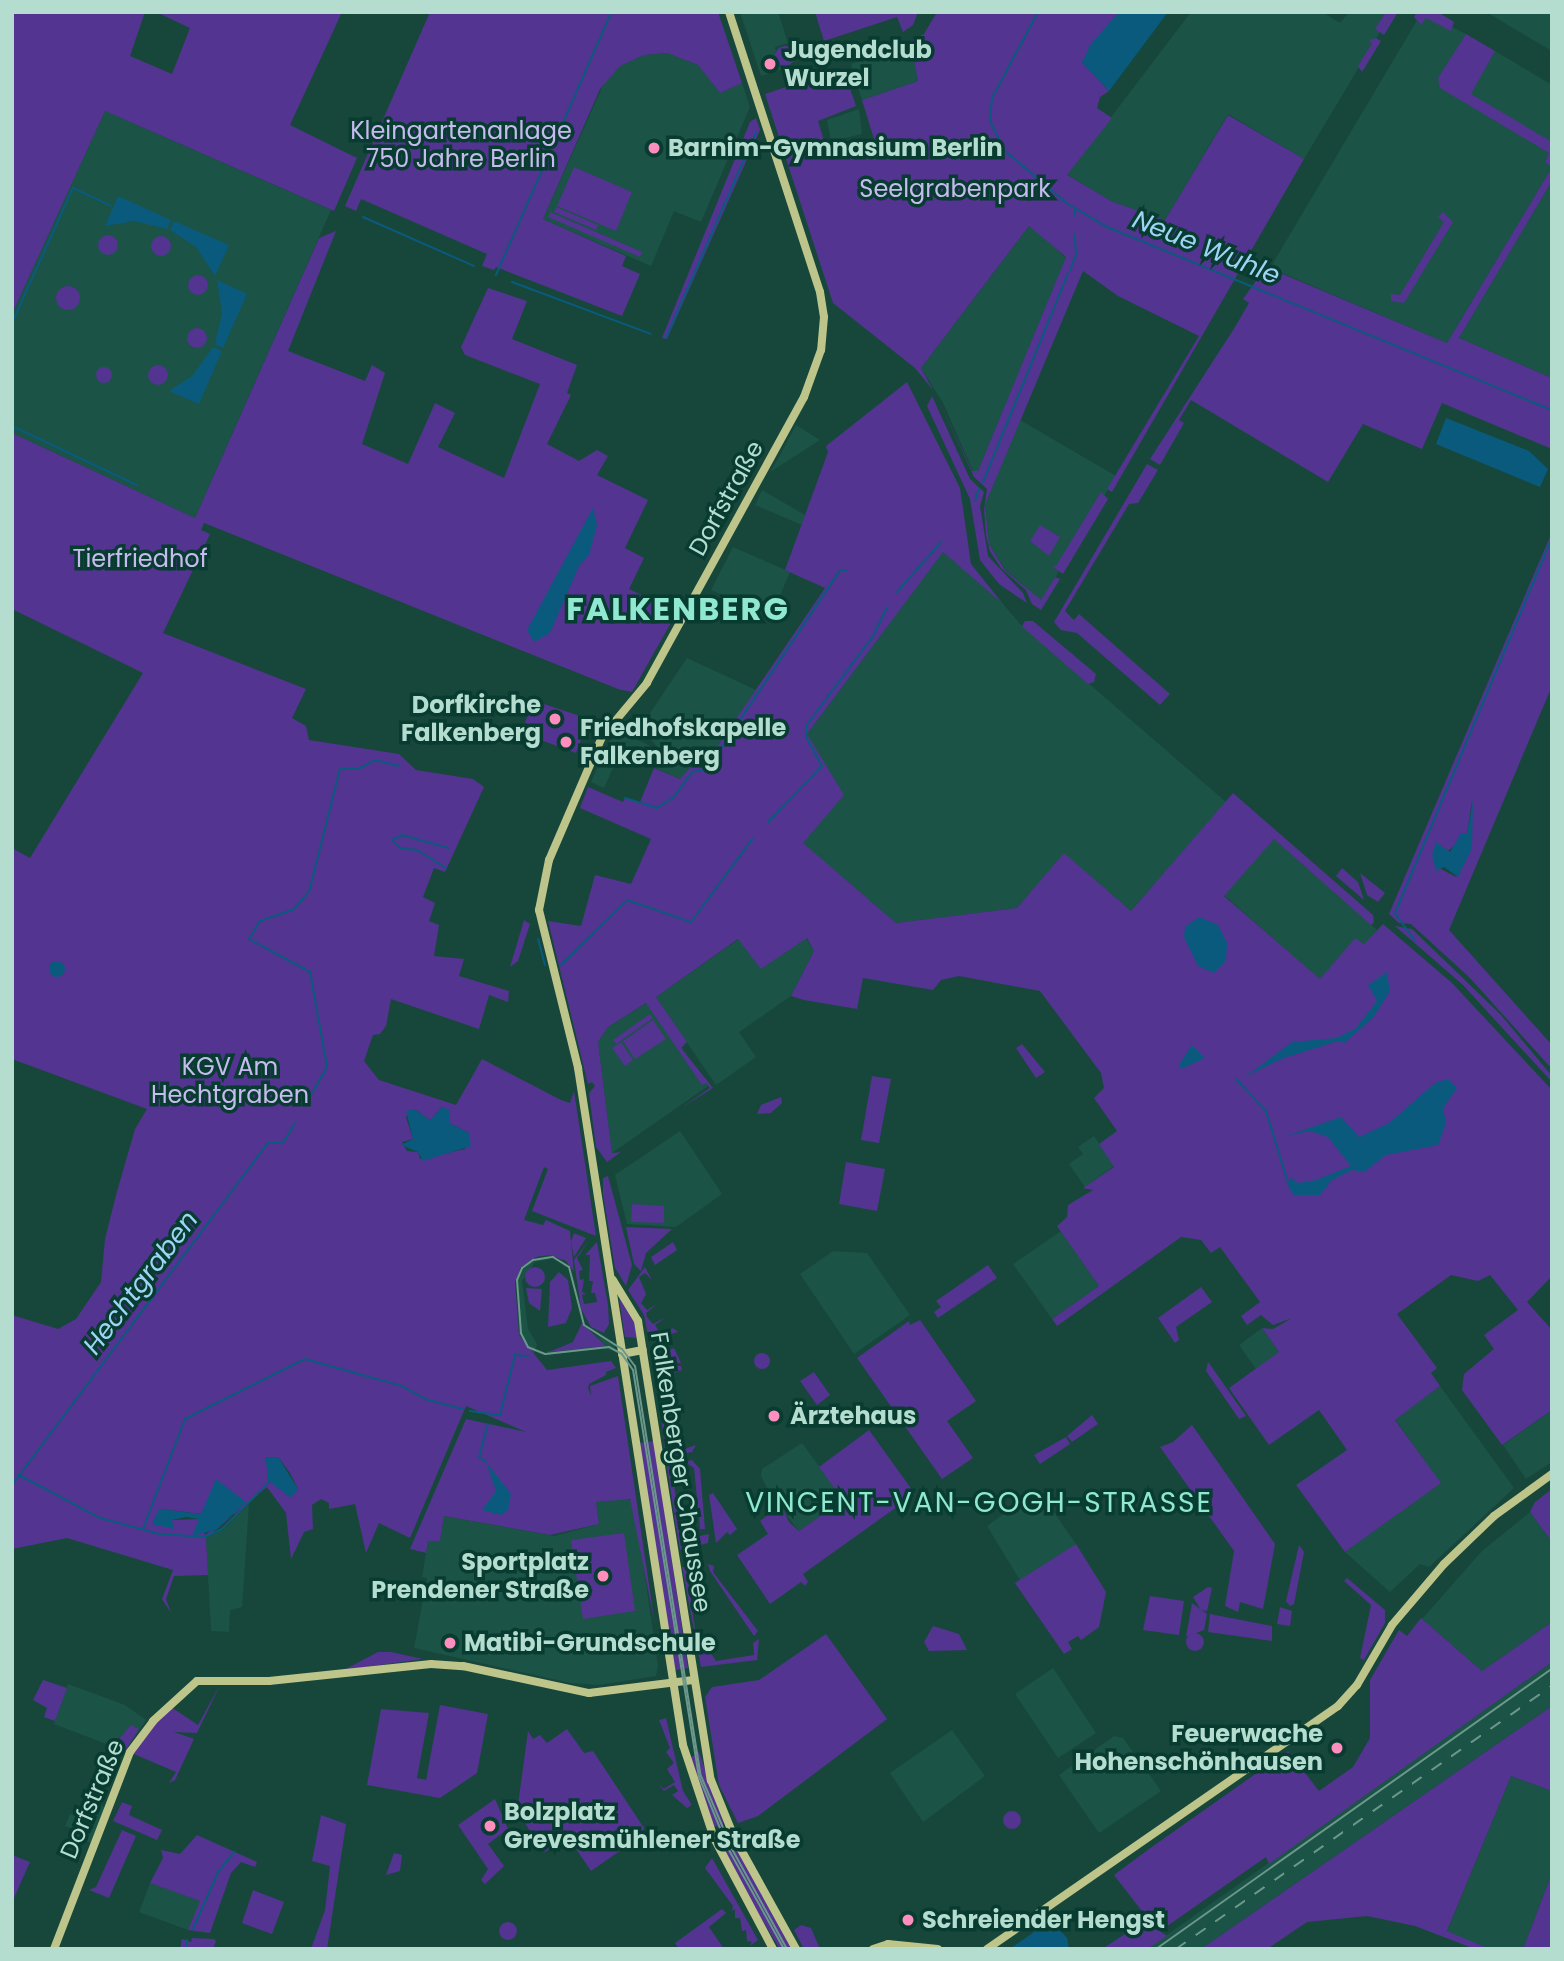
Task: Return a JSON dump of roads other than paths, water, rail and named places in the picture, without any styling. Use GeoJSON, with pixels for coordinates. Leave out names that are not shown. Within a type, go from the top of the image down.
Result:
{"type":"FeatureCollection","features":[{"type":"Feature","properties":{"kind":"main road","name":"Dorfstraße"},"geometry":{"type":"LineString","coordinates":[[580,1078],[540,920],[545,872],[602,737],[647,683],[804,397],[820,356],[824,317],[817,281],[729,12]]}},
{"type":"Feature","properties":{"kind":"main road","name":"Falkenberger Chaussee"},"geometry":{"type":"LineString","coordinates":[[580,1078],[673,1684],[700,1804],[720,1851],[774,1949]]}},
{"type":"Feature","properties":{"kind":"main road","name":"Falkenberger Chaussee"},"geometry":{"type":"LineString","coordinates":[[611,1278],[638,1321],[693,1680],[717,1796],[734,1837],[796,1949]]}},
{"type":"Feature","properties":{"kind":"main road"},"geometry":{"type":"LineString","coordinates":[[622,1354],[642,1350]]}},
{"type":"Feature","properties":{"kind":"main road"},"geometry":{"type":"LineString","coordinates":[[987,1949],[1338,1706],[1357,1685],[1392,1625],[1444,1564],[1494,1516],[1552,1474]]}},
{"type":"Feature","properties":{"kind":"main road","name":"Dorfstraße"},"geometry":{"type":"LineString","coordinates":[[54,1949],[130,1752],[149,1725],[192,1684],[208,1678],[254,1681],[425,1664],[463,1666],[589,1693],[673,1684]]}},
{"type":"Feature","properties":{"kind":"main road"},"geometry":{"type":"LineString","coordinates":[[673,1684],[693,1680]]}},
{"type":"Feature","properties":{"kind":"main road"},"geometry":{"type":"LineString","coordinates":[[873,1949],[888,1944],[938,1949]]}},
{"type":"Feature","properties":{"kind":"waterway","name":"Neue Wuhle"},"geometry":{"type":"LineString","coordinates":[[1038,12],[992,98],[990,121],[1004,150],[1068,204],[1105,226],[1552,410]]}},
{"type":"Feature","properties":{"kind":"waterway"},"geometry":{"type":"LineString","coordinates":[[496,275],[610,15]]}},
{"type":"Feature","properties":{"kind":"waterway"},"geometry":{"type":"LineString","coordinates":[[666,338],[756,132]]}},
{"type":"Feature","properties":{"kind":"waterway"},"geometry":{"type":"LineString","coordinates":[[12,323],[73,188],[111,206]]}},
{"type":"Feature","properties":{"kind":"waterway","name":"Neue Wuhle"},"geometry":{"type":"LineString","coordinates":[[1075,210],[1075,216]]}},
{"type":"Feature","properties":{"kind":"waterway"},"geometry":{"type":"LineString","coordinates":[[363,217],[474,266]]}},
{"type":"Feature","properties":{"kind":"waterway"},"geometry":{"type":"LineString","coordinates":[[1070,270],[1076,255],[1075,235]]}},
{"type":"Feature","properties":{"kind":"waterway"},"geometry":{"type":"LineString","coordinates":[[983,482],[1068,274]]}},
{"type":"Feature","properties":{"kind":"waterway"},"geometry":{"type":"LineString","coordinates":[[512,282],[651,334]]}},
{"type":"Feature","properties":{"kind":"waterway"},"geometry":{"type":"LineString","coordinates":[[12,426],[137,485]]}},
{"type":"Feature","properties":{"kind":"waterway"},"geometry":{"type":"LineString","coordinates":[[975,501],[979,489]]}},
{"type":"Feature","properties":{"kind":"waterway"},"geometry":{"type":"LineString","coordinates":[[1415,941],[1395,913],[1552,538]]}},
{"type":"Feature","properties":{"kind":"waterway"},"geometry":{"type":"LineString","coordinates":[[896,593],[942,541]]}},
{"type":"Feature","properties":{"kind":"waterway"},"geometry":{"type":"LineString","coordinates":[[625,798],[657,808],[674,797],[692,772],[707,769],[840,570],[846,570]]}},
{"type":"Feature","properties":{"kind":"waterway"},"geometry":{"type":"LineString","coordinates":[[768,822],[822,766],[806,737],[806,726],[873,636],[887,607]]}},
{"type":"Feature","properties":{"kind":"waterway","name":"Hechtgraben"},"geometry":{"type":"LineString","coordinates":[[308,1100],[327,1067],[310,972],[249,939],[260,921],[294,909],[309,892],[340,769],[358,769],[375,760],[399,766]]}},
{"type":"Feature","properties":{"kind":"waterway"},"geometry":{"type":"LineString","coordinates":[[446,868],[417,850],[400,848],[392,840],[402,835],[449,848]]}},
{"type":"Feature","properties":{"kind":"waterway"},"geometry":{"type":"LineString","coordinates":[[561,965],[627,900],[691,922],[753,838]]}},
{"type":"Feature","properties":{"kind":"waterway"},"geometry":{"type":"LineString","coordinates":[[538,939],[545,965]]}},
{"type":"Feature","properties":{"kind":"waterway"},"geometry":{"type":"LineString","coordinates":[[1236,1079],[1266,1111],[1288,1183]]}},
{"type":"Feature","properties":{"kind":"waterway","name":"Hechtgraben"},"geometry":{"type":"LineString","coordinates":[[12,1485],[268,1143],[283,1143],[295,1123]]}},
{"type":"Feature","properties":{"kind":"waterway"},"geometry":{"type":"LineString","coordinates":[[470,1411],[500,1415],[515,1355],[528,1356]]}},
{"type":"Feature","properties":{"kind":"waterway","name":"Hechtgraben"},"geometry":{"type":"LineString","coordinates":[[143,1529],[185,1419],[305,1359],[402,1386],[425,1399],[463,1409]]}},
{"type":"Feature","properties":{"kind":"waterway"},"geometry":{"type":"LineString","coordinates":[[486,1462],[479,1457],[488,1424]]}},
{"type":"Feature","properties":{"kind":"waterway"},"geometry":{"type":"LineString","coordinates":[[19,1475],[100,1518],[160,1534],[205,1537],[222,1529],[269,1482],[268,1467]]}},
{"type":"Feature","properties":{"kind":"waterway"},"geometry":{"type":"LineString","coordinates":[[193,1929],[218,1872],[234,1852]]}},
{"type":"Feature","properties":{"kind":"waterway"},"geometry":{"type":"LineString","coordinates":[[186,1949],[187,1940]]}},
{"type":"Feature","properties":{"kind":"tram line"},"geometry":{"type":"LineString","coordinates":[[784,1949],[729,1850],[699,1777],[633,1370],[622,1354],[609,1347],[545,1354],[528,1347],[521,1333],[517,1280],[522,1268],[533,1260],[553,1257],[569,1267],[584,1325],[622,1349],[635,1366],[701,1776],[732,1849],[787,1949]]}},
{"type":"Feature","properties":{"kind":"tram line"},"geometry":{"type":"LineString","coordinates":[[1156,1949],[1552,1669]]}},
{"type":"Feature","properties":{"kind":"railway"},"geometry":{"type":"LineString","coordinates":[[1176,1949],[1552,1686]]}},
{"type":"Feature","properties":{"kind":"place","name":"Jugendclub Wurzel"},"geometry":{"type":"Point","coordinates":[770,64]}},
{"type":"Feature","properties":{"kind":"place","name":"Barnim-Gymnasium Berlin"},"geometry":{"type":"Point","coordinates":[654,148]}},
{"type":"Feature","properties":{"kind":"place","name":"Dorfkirche Falkenberg"},"geometry":{"type":"Point","coordinates":[555,719]}},
{"type":"Feature","properties":{"kind":"place","name":"Friedhofskapelle Falkenberg"},"geometry":{"type":"Point","coordinates":[566,742]}},
{"type":"Feature","properties":{"kind":"place","name":"Ärztehaus"},"geometry":{"type":"Point","coordinates":[774,1416]}},
{"type":"Feature","properties":{"kind":"place","name":"Sportplatz Prendener Straße"},"geometry":{"type":"Point","coordinates":[603,1576]}},
{"type":"Feature","properties":{"kind":"place","name":"Matibi-Grundschule"},"geometry":{"type":"Point","coordinates":[450,1643]}},
{"type":"Feature","properties":{"kind":"place","name":"Feuerwache Hohenschönhausen"},"geometry":{"type":"Point","coordinates":[1337,1748]}},
{"type":"Feature","properties":{"kind":"place","name":"Bolzplatz Grevesmühlener Straße"},"geometry":{"type":"Point","coordinates":[490,1826]}},
{"type":"Feature","properties":{"kind":"place","name":"Schreiender Hengst"},"geometry":{"type":"Point","coordinates":[908,1920]}},
{"type":"Feature","properties":{"kind":"district","name":"FALKENBERG"},"geometry":{"type":"Point","coordinates":[678,609]}},
{"type":"Feature","properties":{"kind":"district","name":"VINCENT-VAN-GOGH-STRASSE"},"geometry":{"type":"Point","coordinates":[979,1503]}},
{"type":"Feature","properties":{"kind":"park label","name":"Kleingartenanlage 750 Jahre Berlin"},"geometry":{"type":"Point","coordinates":[461,145]}},
{"type":"Feature","properties":{"kind":"park label","name":"Seelgrabenpark"},"geometry":{"type":"Point","coordinates":[955,189]}},
{"type":"Feature","properties":{"kind":"park label","name":"Tierfriedhof"},"geometry":{"type":"Point","coordinates":[140,559]}},
{"type":"Feature","properties":{"kind":"park label","name":"KGV Am Hechtgraben"},"geometry":{"type":"Point","coordinates":[230,1081]}}]}
